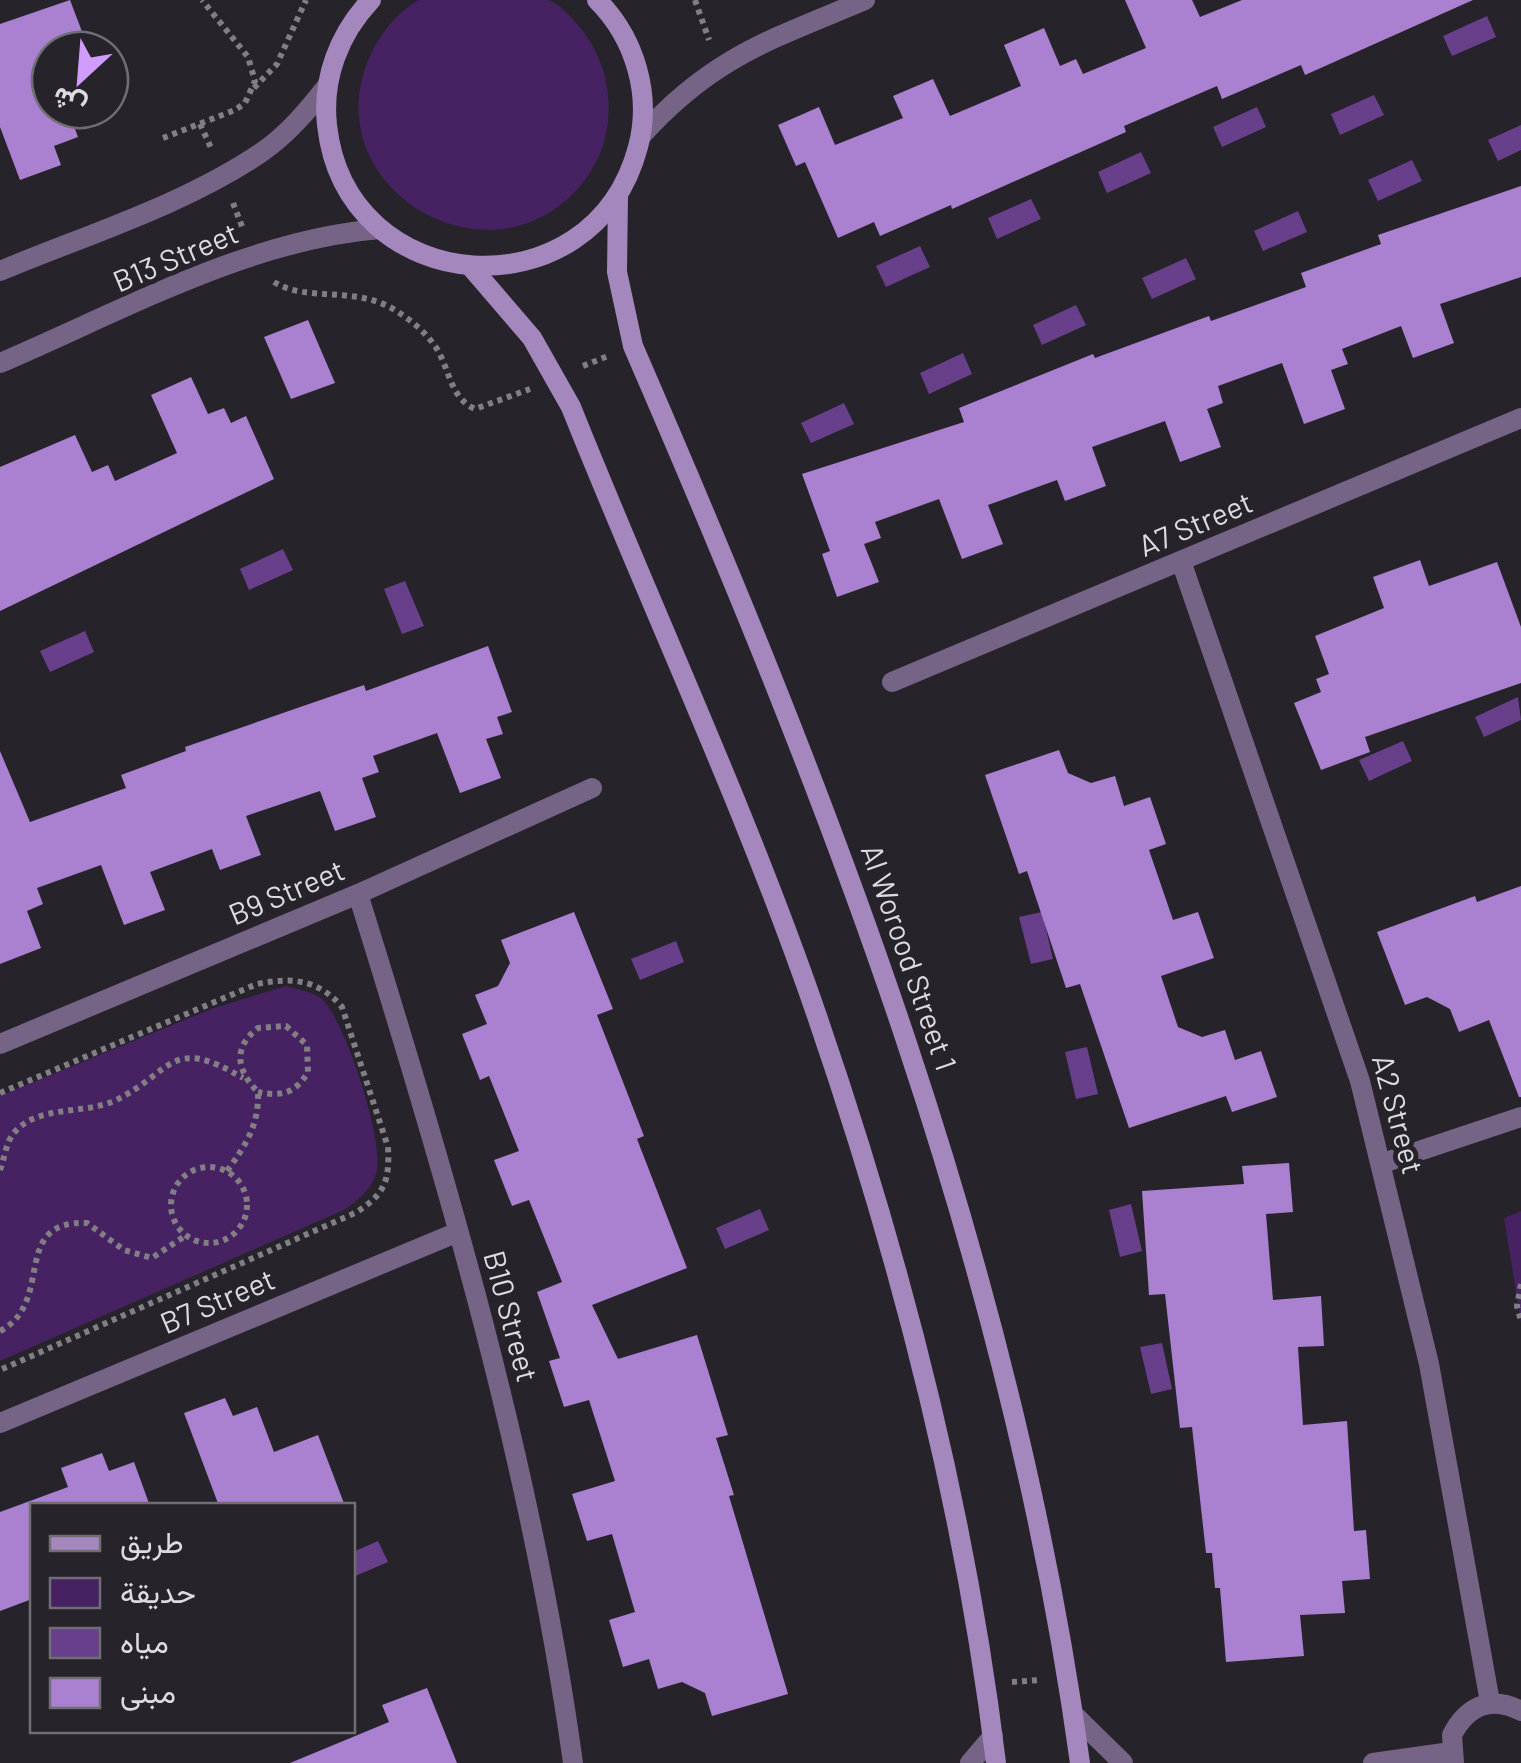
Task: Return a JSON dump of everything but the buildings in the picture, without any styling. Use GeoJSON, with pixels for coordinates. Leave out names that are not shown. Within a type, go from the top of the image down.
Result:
{"type":"FeatureCollection","features":[{"type":"Feature","properties":{"kind":"street","name":"Al Worood Street 1"},"geometry":{"type":"LineString","coordinates":[[363,4],[339,48],[327,86],[329,138],[347,188],[380,229],[422,255],[472,267],[500,267],[555,252],[590,228],[618,196],[641,136],[638,71],[626,40],[597,0]]}},
{"type":"Feature","properties":{"kind":"street"},"geometry":{"type":"LineString","coordinates":[[641,136],[676,97],[717,65],[865,0]]}},
{"type":"Feature","properties":{"kind":"street","name":"B13 Street"},"geometry":{"type":"LineString","coordinates":[[0,271],[223,174],[286,132],[327,86]]}},
{"type":"Feature","properties":{"kind":"street","name":"Al Worood Street 1"},"geometry":{"type":"LineString","coordinates":[[618,196],[617,272],[634,346],[820,795],[926,1092],[977,1263],[1012,1400],[1074,1714],[1080,1763]]}},
{"type":"Feature","properties":{"kind":"street","name":"B13 Street"},"geometry":{"type":"LineString","coordinates":[[0,363],[268,250],[315,237],[380,229]]}},
{"type":"Feature","properties":{"kind":"street"},"geometry":{"type":"LineString","coordinates":[[472,267],[532,338],[556,377],[742,823],[816,1015],[902,1282],[928,1382],[954,1498],[996,1763]]}},
{"type":"Feature","properties":{"kind":"street","name":"A7 Street"},"geometry":{"type":"LineString","coordinates":[[892,682],[1521,418]]}},
{"type":"Feature","properties":{"kind":"street","name":"A2 Street"},"geometry":{"type":"LineString","coordinates":[[1181,561],[1337,1007],[1382,1164],[1436,1398],[1490,1702]]}},
{"type":"Feature","properties":{"kind":"street","name":"B9 Street"},"geometry":{"type":"LineString","coordinates":[[0,1044],[358,894],[592,788]]}},
{"type":"Feature","properties":{"kind":"street","name":"B10 Street"},"geometry":{"type":"LineString","coordinates":[[358,894],[458,1232],[520,1469],[574,1763]]}},
{"type":"Feature","properties":{"kind":"street"},"geometry":{"type":"LineString","coordinates":[[1382,1164],[1521,1116]]}},
{"type":"Feature","properties":{"kind":"street","name":"B7 Street"},"geometry":{"type":"LineString","coordinates":[[0,1423],[458,1232]]}},
{"type":"Feature","properties":{"kind":"street"},"geometry":{"type":"LineString","coordinates":[[1373,1763],[1453,1758],[1452,1734],[1460,1719],[1490,1702],[1521,1710]]}},
{"type":"Feature","properties":{"kind":"street"},"geometry":{"type":"LineString","coordinates":[[1074,1714],[1123,1763]]}},
{"type":"Feature","properties":{"kind":"street"},"geometry":{"type":"LineString","coordinates":[[970,1763],[993,1736]]}},
{"type":"Feature","properties":{"kind":"path"},"geometry":{"type":"LineString","coordinates":[[202,0],[248,57],[255,81],[251,91]]}},
{"type":"Feature","properties":{"kind":"path"},"geometry":{"type":"LineString","coordinates":[[163,138],[235,110],[278,64],[306,0]]}},
{"type":"Feature","properties":{"kind":"path"},"geometry":{"type":"LineString","coordinates":[[694,0],[717,65]]}},
{"type":"Feature","properties":{"kind":"path"},"geometry":{"type":"LineString","coordinates":[[454,392],[475,410],[634,346]]}},
{"type":"Feature","properties":{"kind":"path"},"geometry":{"type":"LineString","coordinates":[[0,1093],[257,984],[288,978],[330,994],[342,1007],[388,1148],[389,1172],[384,1192],[355,1213],[2,1370],[0,1358]]}},
{"type":"Feature","properties":{"kind":"path"},"geometry":{"type":"LineString","coordinates":[[0,1170],[11,1136],[26,1124],[52,1112],[115,1100],[169,1063],[188,1057],[209,1061],[244,1078],[258,1092],[275,1095],[301,1083],[310,1058],[299,1034],[272,1024],[246,1037],[239,1064],[244,1078]]}},
{"type":"Feature","properties":{"kind":"path"},"geometry":{"type":"LineString","coordinates":[[227,1171],[250,1140],[258,1092]]}},
{"type":"Feature","properties":{"kind":"path"},"geometry":{"type":"LineString","coordinates":[[210,1167],[227,1171],[240,1182],[246,1197],[246,1215],[238,1230],[225,1240],[208,1243],[185,1236],[172,1212],[172,1195],[180,1180],[194,1170],[210,1167]]}},
{"type":"Feature","properties":{"kind":"path"},"geometry":{"type":"LineString","coordinates":[[0,1331],[26,1309],[38,1246],[58,1226],[87,1223],[124,1250],[152,1258],[185,1236]]}},
{"type":"Feature","properties":{"kind":"path"},"geometry":{"type":"LineString","coordinates":[[1521,1284],[1516,1306],[1521,1321]]}},
{"type":"Feature","properties":{"kind":"path"},"geometry":{"type":"LineString","coordinates":[[986,1684],[1066,1679]]}},
{"type":"Feature","properties":{"kind":"green space"},"geometry":{"type":"Polygon","coordinates":[[[419,0],[548,0],[568,14],[590,42],[600,62],[609,104],[602,147],[581,185],[543,216],[501,229],[459,226],[419,210],[387,183],[366,146],[359,103],[370,56],[379,40],[403,11],[419,0]]]}},
{"type":"Feature","properties":{"kind":"green space"},"geometry":{"type":"Polygon","coordinates":[[[286,986],[322,999],[342,1031],[375,1137],[376,1174],[368,1189],[346,1209],[0,1361],[0,1096],[211,1009],[286,986]]]}},
{"type":"Feature","properties":{"kind":"green space"},"geometry":{"type":"Polygon","coordinates":[[[1521,1211],[1521,1322],[1504,1218],[1521,1211]]]}},
{"type":"Feature","properties":{"kind":"water"},"geometry":{"type":"Polygon","coordinates":[[[1487,16],[1496,37],[1452,56],[1443,36],[1487,16]]]}},
{"type":"Feature","properties":{"kind":"water"},"geometry":{"type":"Polygon","coordinates":[[[1374,95],[1384,115],[1340,135],[1331,114],[1374,95]]]}},
{"type":"Feature","properties":{"kind":"water"},"geometry":{"type":"Polygon","coordinates":[[[1257,107],[1266,127],[1222,147],[1213,127],[1257,107]]]}},
{"type":"Feature","properties":{"kind":"water"},"geometry":{"type":"Polygon","coordinates":[[[1521,125],[1521,150],[1498,161],[1488,140],[1521,125]]]}},
{"type":"Feature","properties":{"kind":"water"},"geometry":{"type":"Polygon","coordinates":[[[1141,152],[1151,173],[1107,193],[1098,172],[1141,152]]]}},
{"type":"Feature","properties":{"kind":"water"},"geometry":{"type":"Polygon","coordinates":[[[1412,160],[1422,181],[1378,201],[1368,180],[1412,160]]]}},
{"type":"Feature","properties":{"kind":"water"},"geometry":{"type":"Polygon","coordinates":[[[1031,199],[1041,219],[997,239],[988,218],[1031,199]]]}},
{"type":"Feature","properties":{"kind":"water"},"geometry":{"type":"Polygon","coordinates":[[[1298,211],[1307,232],[1263,251],[1254,231],[1298,211]]]}},
{"type":"Feature","properties":{"kind":"water"},"geometry":{"type":"Polygon","coordinates":[[[920,246],[930,267],[886,287],[876,266],[920,246]]]}},
{"type":"Feature","properties":{"kind":"water"},"geometry":{"type":"Polygon","coordinates":[[[1186,258],[1196,279],[1152,299],[1142,278],[1186,258]]]}},
{"type":"Feature","properties":{"kind":"water"},"geometry":{"type":"Polygon","coordinates":[[[1076,305],[1086,325],[1042,345],[1033,325],[1076,305]]]}},
{"type":"Feature","properties":{"kind":"water"},"geometry":{"type":"Polygon","coordinates":[[[963,353],[972,374],[929,394],[920,373],[963,353]]]}},
{"type":"Feature","properties":{"kind":"water"},"geometry":{"type":"Polygon","coordinates":[[[844,403],[854,424],[811,443],[801,423],[844,403]]]}},
{"type":"Feature","properties":{"kind":"water"},"geometry":{"type":"Polygon","coordinates":[[[283,549],[293,570],[249,590],[240,569],[283,549]]]}},
{"type":"Feature","properties":{"kind":"water"},"geometry":{"type":"Polygon","coordinates":[[[405,581],[424,626],[402,634],[384,589],[405,581]]]}},
{"type":"Feature","properties":{"kind":"water"},"geometry":{"type":"Polygon","coordinates":[[[85,631],[94,652],[50,672],[40,651],[85,631]]]}},
{"type":"Feature","properties":{"kind":"water"},"geometry":{"type":"Polygon","coordinates":[[[1518,697],[1521,720],[1484,737],[1475,717],[1518,697]]]}},
{"type":"Feature","properties":{"kind":"water"},"geometry":{"type":"Polygon","coordinates":[[[1403,741],[1412,761],[1369,781],[1359,760],[1403,741]]]}},
{"type":"Feature","properties":{"kind":"water"},"geometry":{"type":"Polygon","coordinates":[[[1042,912],[1053,959],[1031,964],[1019,917],[1042,912]]]}},
{"type":"Feature","properties":{"kind":"water"},"geometry":{"type":"Polygon","coordinates":[[[676,941],[684,962],[640,980],[631,959],[676,941]]]}},
{"type":"Feature","properties":{"kind":"water"},"geometry":{"type":"Polygon","coordinates":[[[1087,1047],[1098,1094],[1076,1099],[1065,1052],[1087,1047]]]}},
{"type":"Feature","properties":{"kind":"water"},"geometry":{"type":"Polygon","coordinates":[[[1131,1204],[1142,1251],[1120,1257],[1109,1210],[1131,1204]]]}},
{"type":"Feature","properties":{"kind":"water"},"geometry":{"type":"Polygon","coordinates":[[[760,1209],[769,1230],[725,1249],[716,1228],[760,1209]]]}},
{"type":"Feature","properties":{"kind":"water"},"geometry":{"type":"Polygon","coordinates":[[[1162,1343],[1172,1389],[1151,1394],[1140,1347],[1162,1343]]]}},
{"type":"Feature","properties":{"kind":"water"},"geometry":{"type":"Polygon","coordinates":[[[378,1541],[388,1562],[355,1576],[355,1551],[378,1541]]]}}]}
